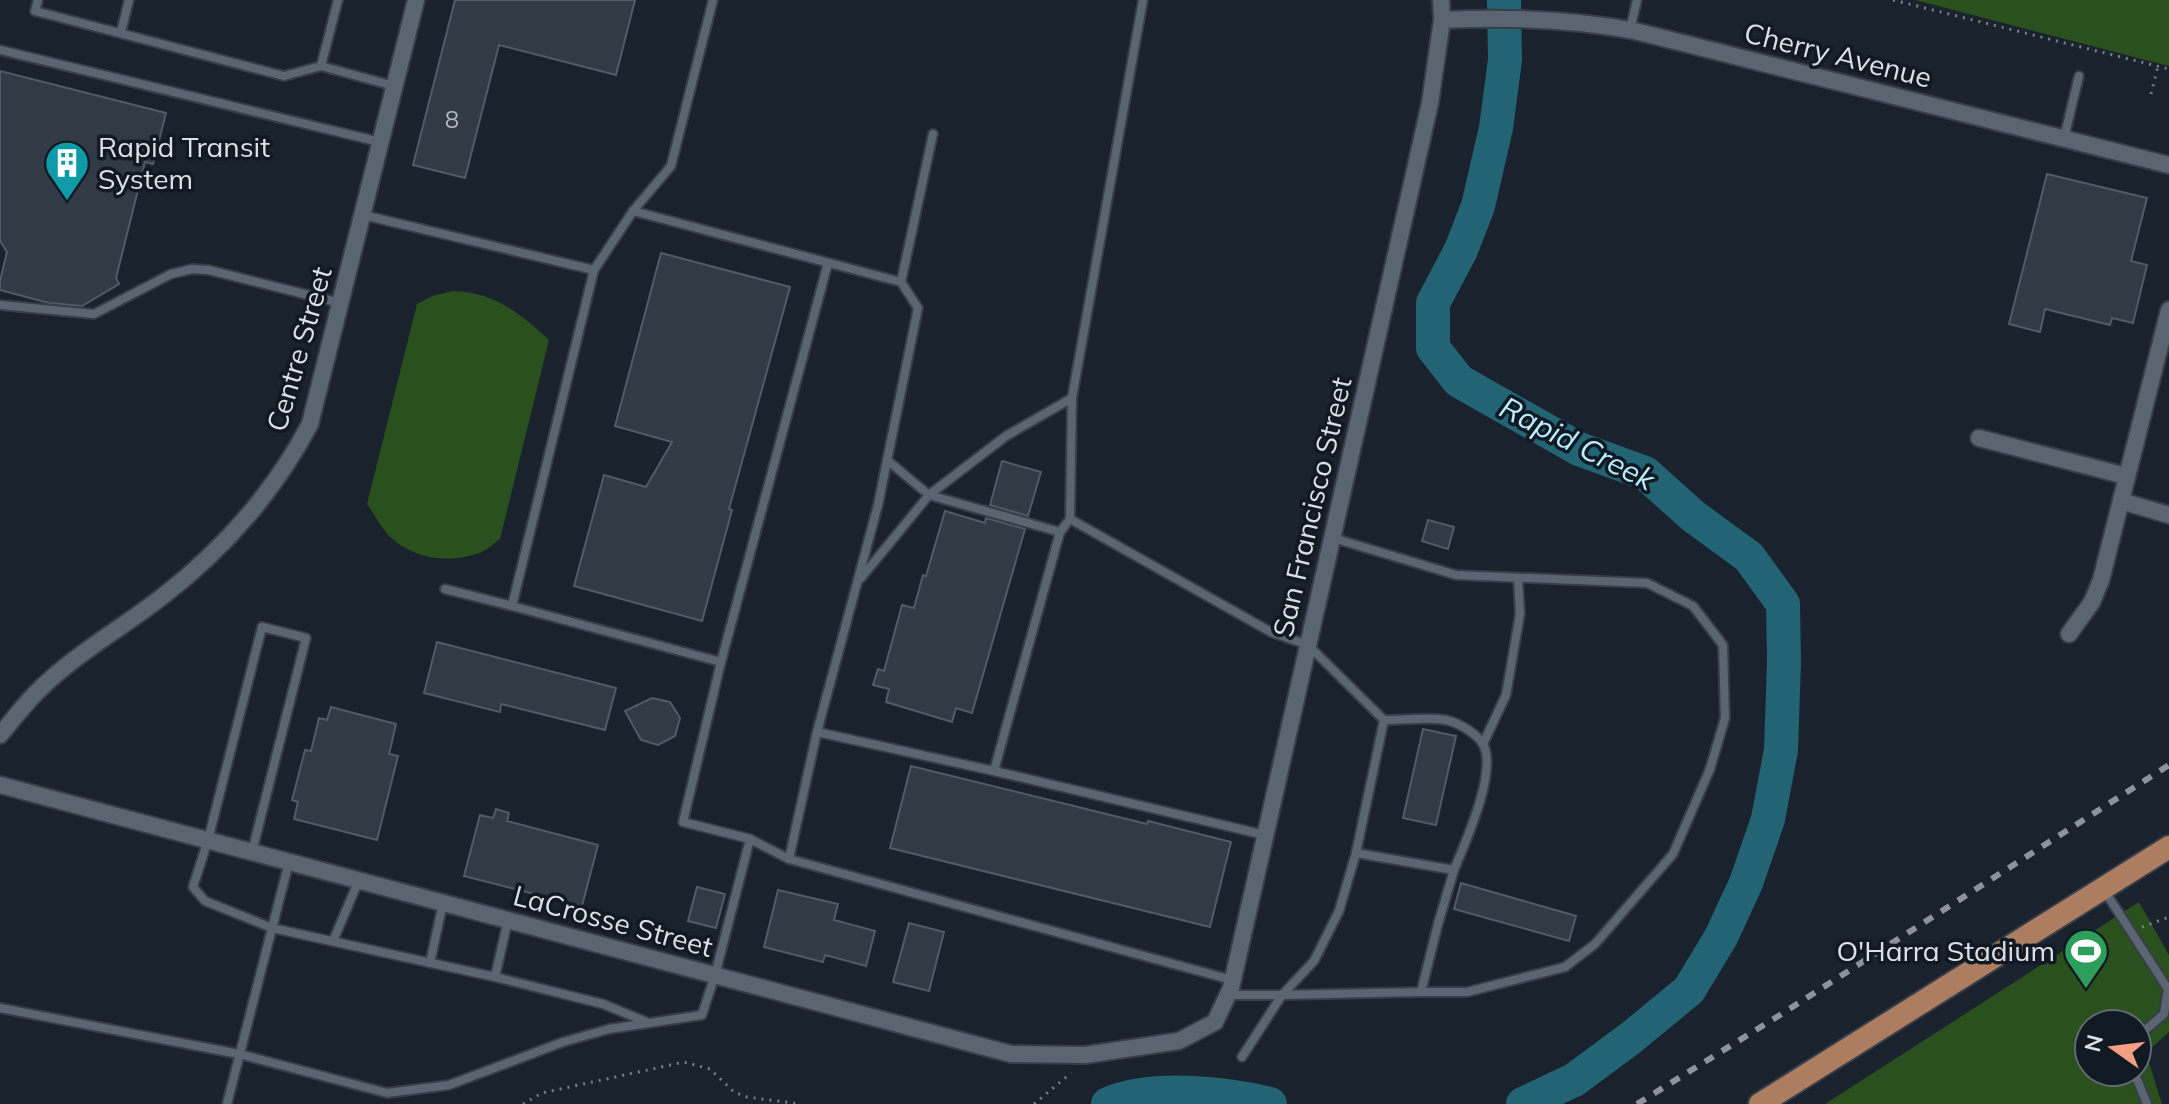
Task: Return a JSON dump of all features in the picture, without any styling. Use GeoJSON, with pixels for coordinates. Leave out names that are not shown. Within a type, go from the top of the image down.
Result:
{"type":"FeatureCollection","features":[{"type":"Feature","properties":{"kind":"main road"},"geometry":{"type":"LineString","coordinates":[[1760,1104],[2169,847]]}},
{"type":"Feature","properties":{"kind":"street","name":"Centre Street"},"geometry":{"type":"LineString","coordinates":[[0,735],[36,693],[74,661],[165,595],[237,530],[267,495],[294,455],[310,424],[416,0]]}},
{"type":"Feature","properties":{"kind":"street","name":"San Francisco Street"},"geometry":{"type":"LineString","coordinates":[[1215,1022],[1230,988],[1430,103],[1442,20],[1441,0]]}},
{"type":"Feature","properties":{"kind":"street","name":"Cherry Avenue"},"geometry":{"type":"LineString","coordinates":[[1442,20],[1472,18],[1602,24],[2169,165]]}},
{"type":"Feature","properties":{"kind":"street"},"geometry":{"type":"LineString","coordinates":[[2069,634],[2092,602],[2101,580],[2169,310]]}},
{"type":"Feature","properties":{"kind":"street"},"geometry":{"type":"LineString","coordinates":[[1979,438],[2126,476]]}},
{"type":"Feature","properties":{"kind":"street"},"geometry":{"type":"LineString","coordinates":[[2121,501],[2169,515]]}},
{"type":"Feature","properties":{"kind":"street","name":"LaCrosse Street"},"geometry":{"type":"LineString","coordinates":[[0,785],[1011,1054],[1085,1055],[1179,1041],[1215,1022]]}},
{"type":"Feature","properties":{"kind":"lane"},"geometry":{"type":"LineString","coordinates":[[38,0],[35,11],[284,76],[321,66],[394,86]]}},
{"type":"Feature","properties":{"kind":"lane"},"geometry":{"type":"LineString","coordinates":[[121,32],[129,0]]}},
{"type":"Feature","properties":{"kind":"lane"},"geometry":{"type":"LineString","coordinates":[[321,66],[338,0]]}},
{"type":"Feature","properties":{"kind":"lane"},"geometry":{"type":"LineString","coordinates":[[512,606],[594,270],[633,211],[671,166],[713,0]]}},
{"type":"Feature","properties":{"kind":"lane"},"geometry":{"type":"LineString","coordinates":[[994,771],[1060,532],[1070,519],[1072,398],[1143,0]]}},
{"type":"Feature","properties":{"kind":"lane"},"geometry":{"type":"LineString","coordinates":[[1630,30],[1637,0]]}},
{"type":"Feature","properties":{"kind":"lane"},"geometry":{"type":"LineString","coordinates":[[0,50],[381,142]]}},
{"type":"Feature","properties":{"kind":"lane"},"geometry":{"type":"LineString","coordinates":[[2064,139],[2079,76]]}},
{"type":"Feature","properties":{"kind":"lane"},"geometry":{"type":"LineString","coordinates":[[901,282],[933,134]]}},
{"type":"Feature","properties":{"kind":"lane"},"geometry":{"type":"LineString","coordinates":[[633,211],[901,282],[918,308],[878,505],[817,732],[789,859]]}},
{"type":"Feature","properties":{"kind":"lane"},"geometry":{"type":"LineString","coordinates":[[363,215],[594,270]]}},
{"type":"Feature","properties":{"kind":"lane"},"geometry":{"type":"LineString","coordinates":[[828,263],[721,662],[683,822],[750,839],[789,859],[1230,988],[1282,995],[1467,992],[1565,967],[1595,944],[1673,854],[1710,769],[1725,718],[1723,645],[1693,606],[1647,583],[1456,575],[1332,538]]}},
{"type":"Feature","properties":{"kind":"lane"},"geometry":{"type":"LineString","coordinates":[[0,305],[94,314],[171,274],[192,269],[209,270],[340,303]]}},
{"type":"Feature","properties":{"kind":"lane"},"geometry":{"type":"LineString","coordinates":[[858,582],[929,495],[1006,436],[1072,398]]}},
{"type":"Feature","properties":{"kind":"lane"},"geometry":{"type":"LineString","coordinates":[[887,460],[929,495],[1060,532]]}},
{"type":"Feature","properties":{"kind":"lane"},"geometry":{"type":"LineString","coordinates":[[1070,519],[1271,632],[1308,645],[1384,720],[1446,720],[1468,729],[1483,744],[1487,763],[1479,807],[1454,870],[1421,992]]}},
{"type":"Feature","properties":{"kind":"lane"},"geometry":{"type":"LineString","coordinates":[[1483,744],[1506,695],[1520,614],[1518,579]]}},
{"type":"Feature","properties":{"kind":"lane"},"geometry":{"type":"LineString","coordinates":[[445,589],[721,662]]}},
{"type":"Feature","properties":{"kind":"lane"},"geometry":{"type":"LineString","coordinates":[[252,852],[306,638],[262,627],[208,840],[193,887],[205,901],[272,928],[603,1004],[649,1023]]}},
{"type":"Feature","properties":{"kind":"lane"},"geometry":{"type":"LineString","coordinates":[[1242,1057],[1282,995],[1314,961],[1339,911],[1356,853],[1384,720]]}},
{"type":"Feature","properties":{"kind":"lane"},"geometry":{"type":"LineString","coordinates":[[817,732],[1265,835]]}},
{"type":"Feature","properties":{"kind":"lane"},"geometry":{"type":"LineString","coordinates":[[0,1008],[239,1054],[387,1093],[449,1085],[563,1042],[609,1029],[702,1015],[750,839]]}},
{"type":"Feature","properties":{"kind":"lane"},"geometry":{"type":"LineString","coordinates":[[1356,853],[1454,870]]}},
{"type":"Feature","properties":{"kind":"lane"},"geometry":{"type":"LineString","coordinates":[[227,1104],[289,862]]}},
{"type":"Feature","properties":{"kind":"lane"},"geometry":{"type":"LineString","coordinates":[[333,941],[359,880]]}},
{"type":"Feature","properties":{"kind":"lane"},"geometry":{"type":"LineString","coordinates":[[2103,888],[2168,989],[2164,1014],[2153,1023]]}},
{"type":"Feature","properties":{"kind":"lane"},"geometry":{"type":"LineString","coordinates":[[430,963],[443,903]]}},
{"type":"Feature","properties":{"kind":"lane"},"geometry":{"type":"LineString","coordinates":[[495,977],[508,920]]}},
{"type":"Feature","properties":{"kind":"path"},"geometry":{"type":"LineString","coordinates":[[1893,0],[2169,69]]}},
{"type":"Feature","properties":{"kind":"path"},"geometry":{"type":"LineString","coordinates":[[2151,94],[2158,66]]}},
{"type":"Feature","properties":{"kind":"path"},"geometry":{"type":"LineString","coordinates":[[2132,933],[2151,922],[2169,917]]}},
{"type":"Feature","properties":{"kind":"path"},"geometry":{"type":"LineString","coordinates":[[1034,1104],[1078,1067],[1085,1055]]}},
{"type":"Feature","properties":{"kind":"path"},"geometry":{"type":"LineString","coordinates":[[523,1104],[542,1093],[684,1062],[710,1069],[734,1092],[747,1097],[800,1104]]}},
{"type":"Feature","properties":{"kind":"green space"},"geometry":{"type":"Polygon","coordinates":[[[1915,0],[2169,0],[2169,66],[1915,0]]]}},
{"type":"Feature","properties":{"kind":"green space"},"geometry":{"type":"Polygon","coordinates":[[[453,291],[481,295],[506,306],[549,340],[500,539],[479,553],[443,559],[420,554],[398,544],[367,504],[417,304],[432,296],[453,291]]]}},
{"type":"Feature","properties":{"kind":"green space","name":"O'Harra Stadium"},"geometry":{"type":"Polygon","coordinates":[[[2139,902],[2169,955],[2169,1032],[2153,1047],[2153,1008],[2073,1008],[2073,1088],[2153,1088],[2153,1075],[2162,1104],[1825,1104],[2139,902]]]}},
{"type":"Feature","properties":{"kind":"building"},"geometry":{"type":"Polygon","coordinates":[[[455,0],[635,0],[616,75],[499,45],[465,178],[413,165],[455,0]]]}},
{"type":"Feature","properties":{"kind":"building","name":"Rapid Transit System"},"geometry":{"type":"Polygon","coordinates":[[[0,71],[166,113],[153,164],[145,162],[116,278],[119,284],[82,306],[49,303],[0,290],[7,252],[0,241],[0,71]]]}},
{"type":"Feature","properties":{"kind":"building"},"geometry":{"type":"Polygon","coordinates":[[[2047,174],[2147,198],[2131,261],[2147,265],[2133,323],[2112,318],[2110,325],[2045,309],[2040,332],[2009,324],[2047,174]]]}},
{"type":"Feature","properties":{"kind":"building"},"geometry":{"type":"Polygon","coordinates":[[[661,253],[790,287],[729,509],[732,510],[702,621],[574,586],[604,475],[646,487],[672,442],[615,426],[661,253]]]}},
{"type":"Feature","properties":{"kind":"building"},"geometry":{"type":"Polygon","coordinates":[[[1002,461],[1041,472],[1028,516],[990,505],[1002,461]]]}},
{"type":"Feature","properties":{"kind":"building"},"geometry":{"type":"Polygon","coordinates":[[[945,511],[985,523],[986,518],[1025,529],[972,713],[956,708],[952,722],[886,702],[889,689],[873,685],[878,669],[884,671],[902,605],[914,608],[945,511]]]}},
{"type":"Feature","properties":{"kind":"building"},"geometry":{"type":"Polygon","coordinates":[[[1428,520],[1454,527],[1448,549],[1422,541],[1428,520]]]}},
{"type":"Feature","properties":{"kind":"building"},"geometry":{"type":"Polygon","coordinates":[[[437,642],[616,688],[605,730],[501,704],[500,712],[424,693],[437,642]]]}},
{"type":"Feature","properties":{"kind":"building"},"geometry":{"type":"Polygon","coordinates":[[[652,698],[670,702],[680,718],[675,736],[658,745],[641,740],[625,711],[652,698]]]}},
{"type":"Feature","properties":{"kind":"building"},"geometry":{"type":"Polygon","coordinates":[[[331,707],[396,724],[389,754],[398,756],[377,840],[294,819],[298,802],[292,800],[305,750],[311,751],[319,718],[327,720],[331,707]]]}},
{"type":"Feature","properties":{"kind":"building"},"geometry":{"type":"Polygon","coordinates":[[[1423,729],[1456,736],[1436,825],[1403,818],[1423,729]]]}},
{"type":"Feature","properties":{"kind":"building"},"geometry":{"type":"Polygon","coordinates":[[[911,766],[1231,842],[1210,927],[890,848],[911,766]]]}},
{"type":"Feature","properties":{"kind":"building"},"geometry":{"type":"Polygon","coordinates":[[[496,809],[509,813],[507,821],[598,845],[582,906],[464,876],[480,815],[493,818],[496,809]]]}},
{"type":"Feature","properties":{"kind":"building"},"geometry":{"type":"Polygon","coordinates":[[[1461,883],[1576,916],[1569,941],[1454,909],[1461,883]]]}},
{"type":"Feature","properties":{"kind":"building"},"geometry":{"type":"Polygon","coordinates":[[[697,887],[725,894],[716,928],[688,921],[697,887]]]}},
{"type":"Feature","properties":{"kind":"building"},"geometry":{"type":"Polygon","coordinates":[[[778,890],[838,904],[834,920],[875,931],[866,966],[825,955],[823,962],[764,947],[778,890]]]}},
{"type":"Feature","properties":{"kind":"building"},"geometry":{"type":"Polygon","coordinates":[[[909,923],[944,932],[929,991],[893,982],[909,923]]]}},
{"type":"Feature","properties":{"kind":"waterway","name":"Rapid Creek"},"geometry":{"type":"LineString","coordinates":[[1504,0],[1505,60],[1496,128],[1478,206],[1461,250],[1433,303],[1433,348],[1459,381],[1579,449],[1645,473],[1693,516],[1749,557],[1783,604],[1784,662],[1781,750],[1768,819],[1746,883],[1721,937],[1689,990],[1574,1080],[1523,1104]]}},
{"type":"Feature","properties":{"kind":"waterway","name":"Rapid Creek"},"geometry":{"type":"LineString","coordinates":[[1108,1104],[1146,1094],[1167,1093],[1211,1094],[1270,1104]]}},
{"type":"Feature","properties":{"kind":"railway"},"geometry":{"type":"LineString","coordinates":[[1637,1104],[2169,765]]}},
{"type":"Feature","properties":{"kind":"place","name":"Rapid Transit System"},"geometry":{"type":"Point","coordinates":[67,202]}},
{"type":"Feature","properties":{"kind":"place","name":"O'Harra Stadium"},"geometry":{"type":"Point","coordinates":[2086,990]}}]}
